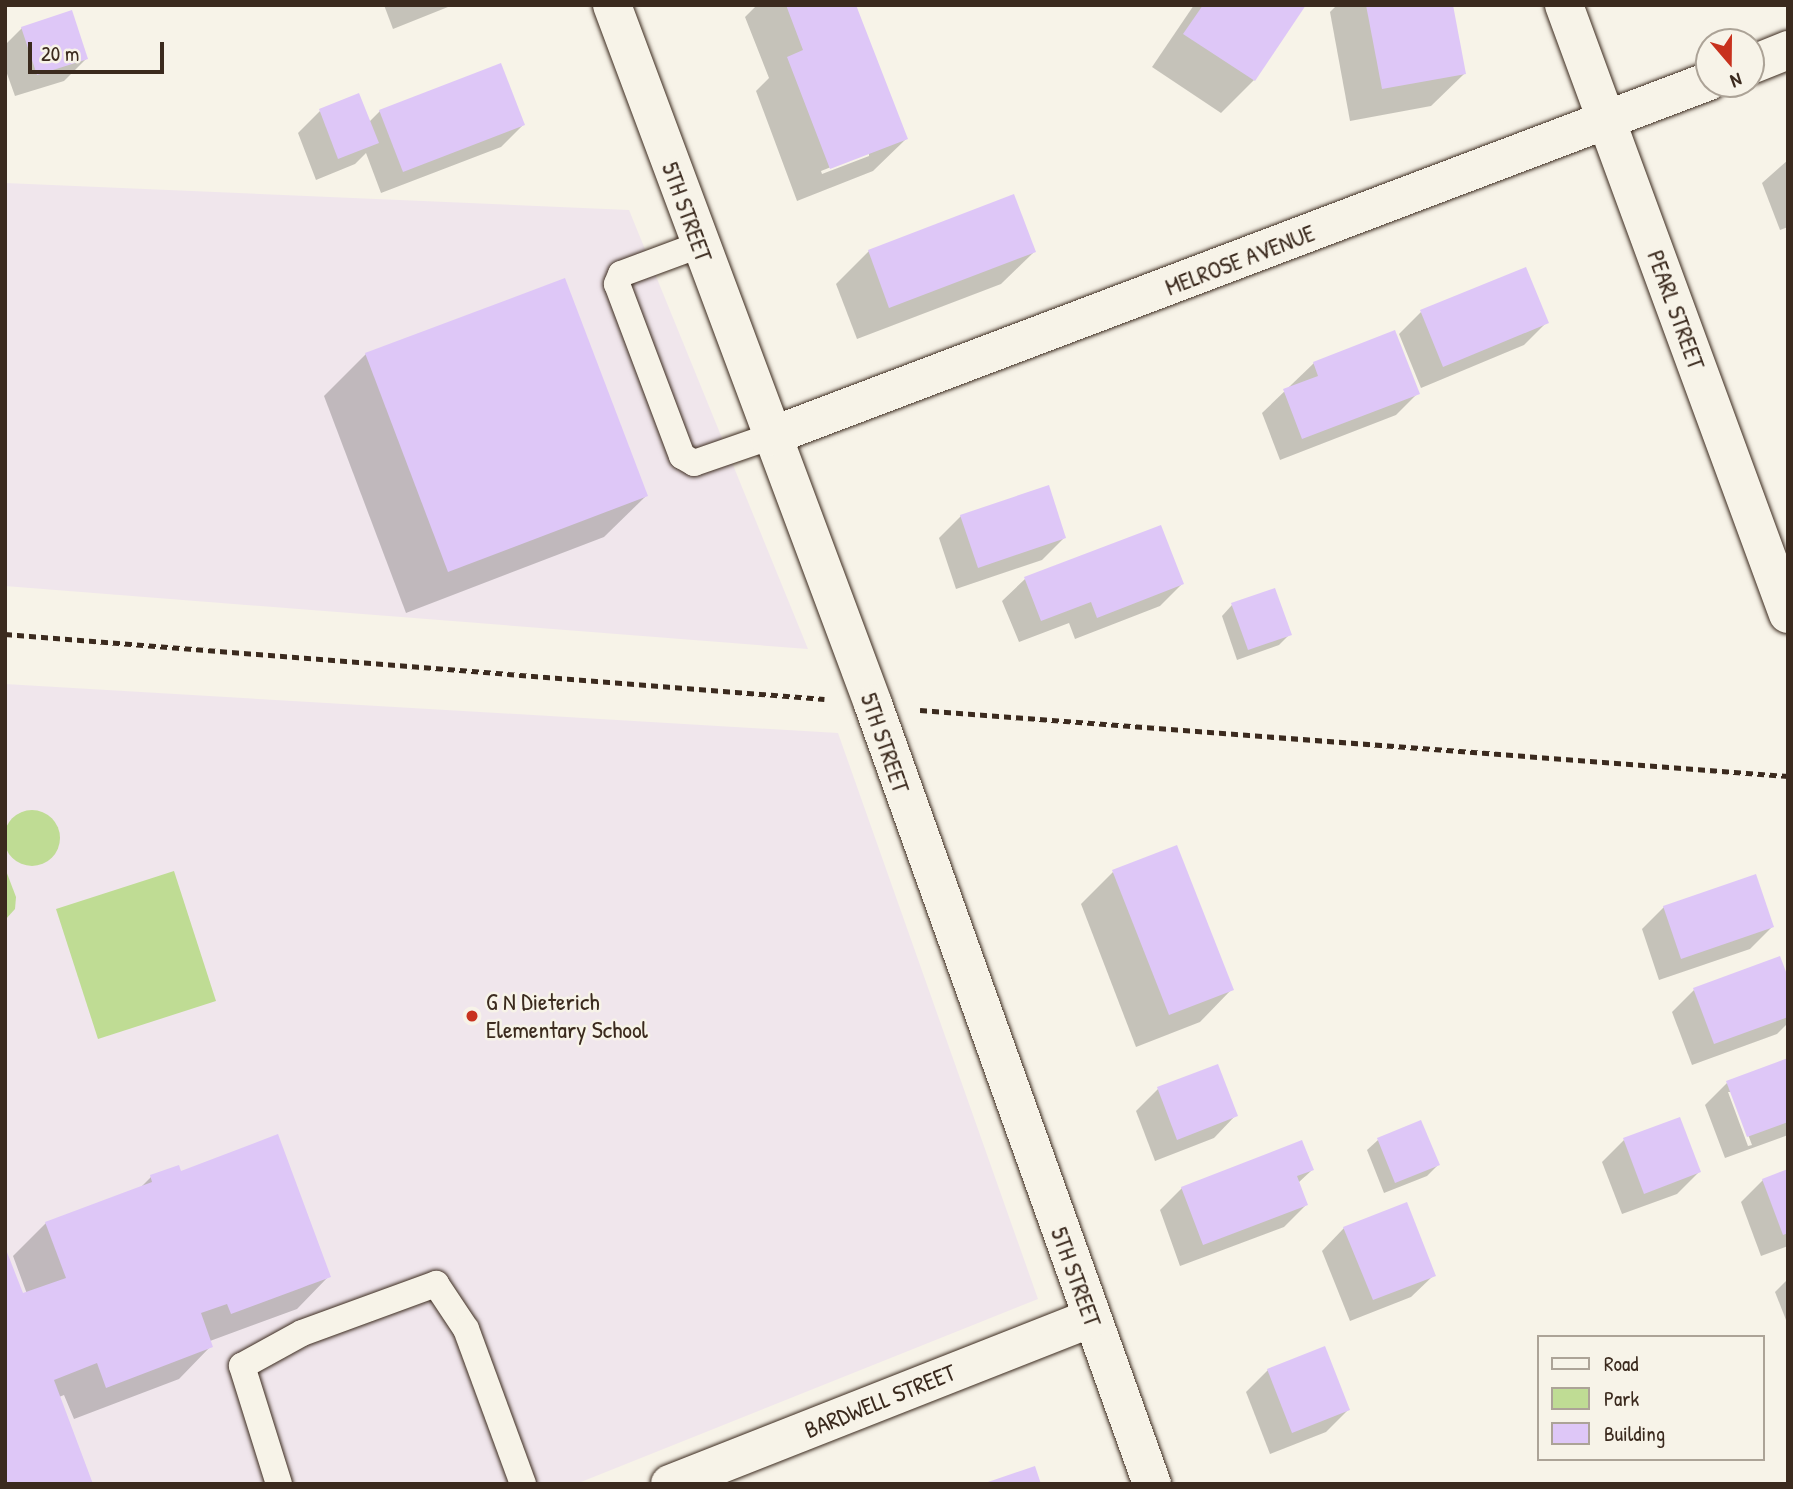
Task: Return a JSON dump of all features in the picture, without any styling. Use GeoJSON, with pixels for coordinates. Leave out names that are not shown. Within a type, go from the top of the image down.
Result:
{"type":"FeatureCollection","features":[{"type":"Feature","properties":{"kind":"street","name":"5TH STREET"},"geometry":{"type":"LineString","coordinates":[[612,5],[769,437],[873,704],[1152,1484]]}},
{"type":"Feature","properties":{"kind":"street","name":"PEARL STREET"},"geometry":{"type":"LineString","coordinates":[[1564,5],[1788,614]]}},
{"type":"Feature","properties":{"kind":"street"},"geometry":{"type":"LineString","coordinates":[[1765,59],[1788,50]]}},
{"type":"Feature","properties":{"kind":"street","name":"MELROSE AVENUE"},"geometry":{"type":"LineString","coordinates":[[769,437],[1695,86]]}},
{"type":"Feature","properties":{"kind":"street","name":"BARDWELL STREET"},"geometry":{"type":"LineString","coordinates":[[675,1483],[1091,1318]]}},
{"type":"Feature","properties":{"kind":"lane"},"geometry":{"type":"LineString","coordinates":[[699,245],[621,274],[617,284],[681,456],[694,463],[769,437]]}},
{"type":"Feature","properties":{"kind":"lane"},"geometry":{"type":"LineString","coordinates":[[279,1484],[242,1366],[302,1333],[436,1284],[466,1329],[523,1484]]}},
{"type":"Feature","properties":{"kind":"path"},"geometry":{"type":"LineString","coordinates":[[5,634],[823,699]]}},
{"type":"Feature","properties":{"kind":"path"},"geometry":{"type":"LineString","coordinates":[[926,710],[1788,776]]}},
{"type":"Feature","properties":{"kind":"shaded area"},"geometry":{"type":"Polygon","coordinates":[[[5,183],[629,210],[808,649],[5,586],[5,183]]]}},
{"type":"Feature","properties":{"kind":"shaded area","name":"G N Dieterich Elementary School"},"geometry":{"type":"Polygon","coordinates":[[[5,684],[838,733],[1038,1299],[576,1484],[5,1484],[5,684]]]}},
{"type":"Feature","properties":{"kind":"green space"},"geometry":{"type":"Polygon","coordinates":[[[32,810],[47,815],[55,823],[60,838],[55,853],[47,861],[32,866],[17,861],[9,853],[4,838],[9,823],[17,815],[32,810]]]}},
{"type":"Feature","properties":{"kind":"green space"},"geometry":{"type":"Polygon","coordinates":[[[5,868],[16,897],[15,909],[5,920],[5,868]]]}},
{"type":"Feature","properties":{"kind":"green space"},"geometry":{"type":"Polygon","coordinates":[[[174,871],[216,1001],[98,1039],[56,909],[174,871]]]}},
{"type":"Feature","properties":{"kind":"building"},"geometry":{"type":"Polygon","coordinates":[[[786,5],[856,5],[908,139],[830,169],[787,57],[803,50],[786,5]]]}},
{"type":"Feature","properties":{"kind":"building"},"geometry":{"type":"Polygon","coordinates":[[[1203,5],[1306,5],[1255,81],[1183,34],[1203,5]]]}},
{"type":"Feature","properties":{"kind":"building"},"geometry":{"type":"Polygon","coordinates":[[[1366,5],[1453,5],[1466,74],[1382,89],[1366,5]]]}},
{"type":"Feature","properties":{"kind":"building"},"geometry":{"type":"Polygon","coordinates":[[[72,10],[88,59],[37,75],[21,27],[72,10]]]}},
{"type":"Feature","properties":{"kind":"building"},"geometry":{"type":"Polygon","coordinates":[[[501,63],[525,125],[403,172],[379,110],[501,63]]]}},
{"type":"Feature","properties":{"kind":"building"},"geometry":{"type":"Polygon","coordinates":[[[359,93],[379,143],[338,159],[319,109],[359,93]]]}},
{"type":"Feature","properties":{"kind":"building"},"geometry":{"type":"Polygon","coordinates":[[[1014,194],[1036,252],[889,308],[868,250],[1014,194]]]}},
{"type":"Feature","properties":{"kind":"building"},"geometry":{"type":"Polygon","coordinates":[[[1526,267],[1549,323],[1443,367],[1420,310],[1526,267]]]}},
{"type":"Feature","properties":{"kind":"building"},"geometry":{"type":"Polygon","coordinates":[[[565,278],[648,496],[448,572],[365,353],[565,278]]]}},
{"type":"Feature","properties":{"kind":"building"},"geometry":{"type":"Polygon","coordinates":[[[1395,330],[1420,394],[1302,439],[1283,389],[1318,376],[1313,362],[1395,330]]]}},
{"type":"Feature","properties":{"kind":"building"},"geometry":{"type":"Polygon","coordinates":[[[1049,485],[1066,538],[978,568],[960,515],[1049,485]]]}},
{"type":"Feature","properties":{"kind":"building"},"geometry":{"type":"Polygon","coordinates":[[[1161,525],[1184,584],[1097,618],[1091,602],[1041,621],[1024,577],[1161,525]]]}},
{"type":"Feature","properties":{"kind":"building"},"geometry":{"type":"Polygon","coordinates":[[[1275,588],[1292,635],[1248,650],[1231,603],[1275,588]]]}},
{"type":"Feature","properties":{"kind":"building"},"geometry":{"type":"Polygon","coordinates":[[[1177,845],[1234,990],[1169,1015],[1112,870],[1177,845]]]}},
{"type":"Feature","properties":{"kind":"building"},"geometry":{"type":"Polygon","coordinates":[[[1756,874],[1774,927],[1681,959],[1663,906],[1756,874]]]}},
{"type":"Feature","properties":{"kind":"building"},"geometry":{"type":"Polygon","coordinates":[[[1780,956],[1788,977],[1788,1017],[1714,1044],[1693,988],[1780,956]]]}},
{"type":"Feature","properties":{"kind":"building"},"geometry":{"type":"Polygon","coordinates":[[[1788,1058],[1788,1122],[1747,1137],[1726,1081],[1788,1058]]]}},
{"type":"Feature","properties":{"kind":"building"},"geometry":{"type":"Polygon","coordinates":[[[1218,1064],[1238,1116],[1177,1140],[1157,1087],[1218,1064]]]}},
{"type":"Feature","properties":{"kind":"building"},"geometry":{"type":"Polygon","coordinates":[[[1680,1117],[1701,1172],[1644,1194],[1623,1138],[1680,1117]]]}},
{"type":"Feature","properties":{"kind":"building"},"geometry":{"type":"Polygon","coordinates":[[[1421,1120],[1440,1165],[1395,1183],[1377,1138],[1421,1120]]]}},
{"type":"Feature","properties":{"kind":"building"},"geometry":{"type":"Polygon","coordinates":[[[278,1134],[331,1277],[231,1314],[227,1304],[201,1313],[213,1347],[106,1388],[97,1363],[54,1380],[93,1484],[5,1484],[5,1247],[23,1293],[66,1278],[45,1222],[152,1182],[150,1175],[179,1165],[181,1171],[278,1134]]]}},
{"type":"Feature","properties":{"kind":"building"},"geometry":{"type":"Polygon","coordinates":[[[1302,1140],[1314,1170],[1297,1176],[1308,1205],[1203,1245],[1181,1187],[1302,1140]]]}},
{"type":"Feature","properties":{"kind":"building"},"geometry":{"type":"Polygon","coordinates":[[[1788,1169],[1788,1233],[1783,1235],[1762,1179],[1788,1169]]]}},
{"type":"Feature","properties":{"kind":"building"},"geometry":{"type":"Polygon","coordinates":[[[1407,1202],[1436,1276],[1373,1300],[1343,1227],[1407,1202]]]}},
{"type":"Feature","properties":{"kind":"building"},"geometry":{"type":"Polygon","coordinates":[[[1325,1346],[1350,1410],[1292,1433],[1267,1369],[1325,1346]]]}},
{"type":"Feature","properties":{"kind":"building"},"geometry":{"type":"Polygon","coordinates":[[[1035,1466],[1041,1484],[985,1484],[985,1483],[1035,1466]]]}},
{"type":"Feature","properties":{"kind":"place","name":"G N Dieterich Elementary School"},"geometry":{"type":"Point","coordinates":[472,1016]}}]}
